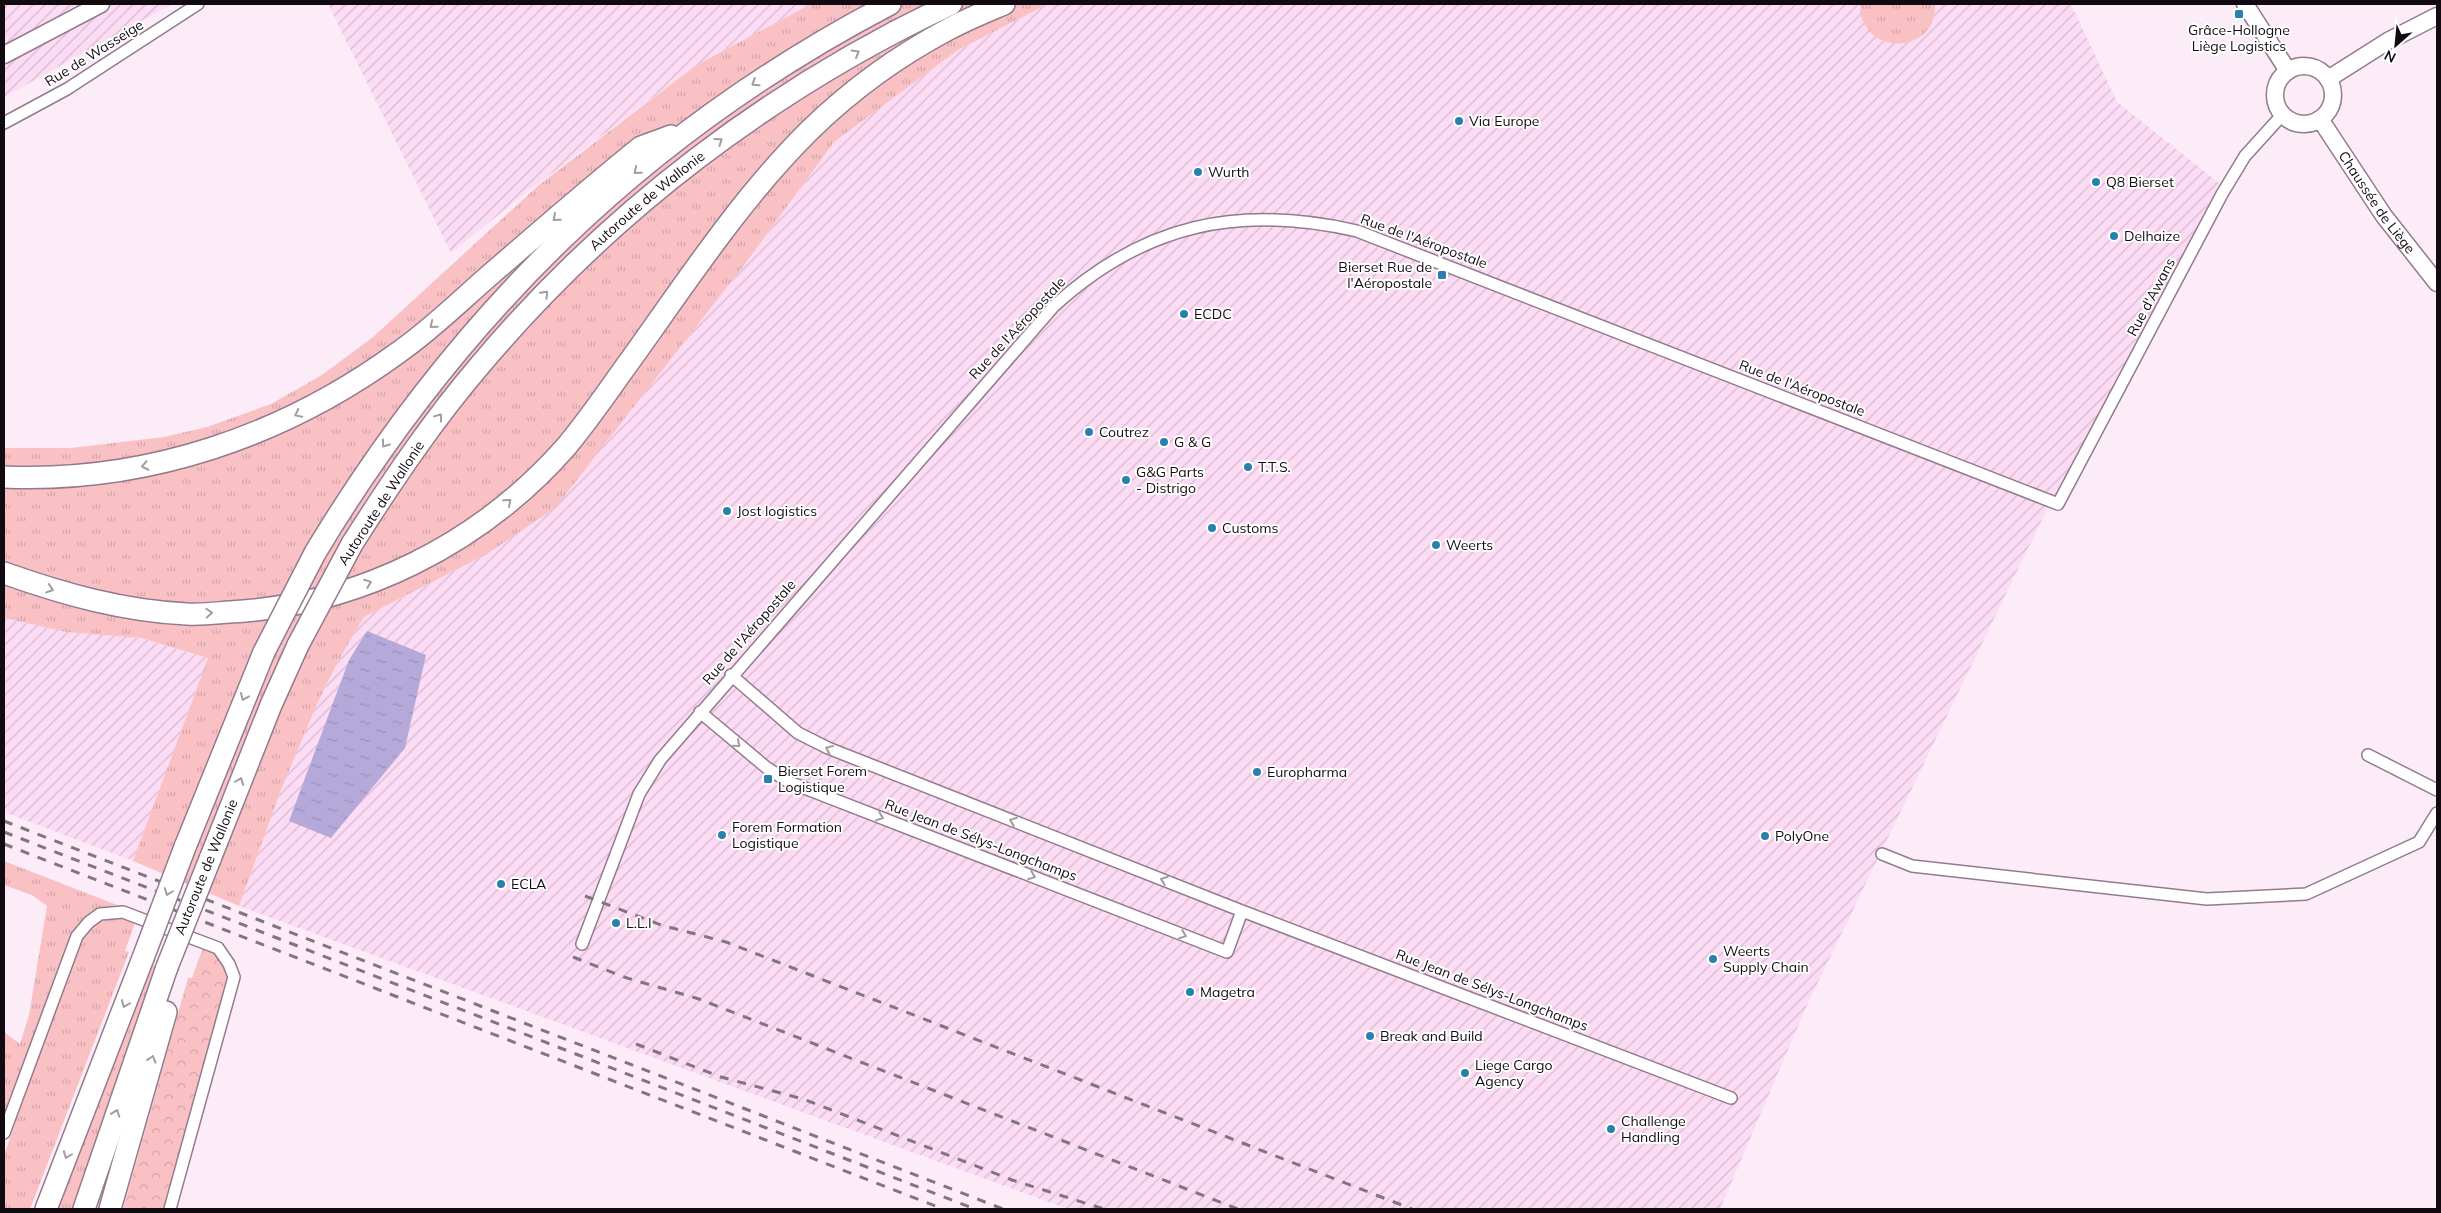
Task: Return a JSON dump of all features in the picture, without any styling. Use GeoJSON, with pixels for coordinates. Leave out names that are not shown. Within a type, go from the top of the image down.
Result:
{"type":"FeatureCollection","features":[{"type":"Feature","properties":{"kind":"highway","name":"Autoroute de Wallonie"},"geometry":{"type":"LineString","coordinates":[[46,1209],[185,846],[264,652],[314,553],[347,498],[419,398],[502,299],[590,211],[689,130],[796,56],[890,4]]}},
{"type":"Feature","properties":{"kind":"highway","name":"Autoroute de Wallonie"},"geometry":{"type":"LineString","coordinates":[[84,1209],[172,970],[210,859],[264,721],[298,645],[352,544],[404,463],[481,364],[545,294],[610,231],[691,163],[756,114],[870,46],[951,4]]}},
{"type":"Feature","properties":{"kind":"highway"},"geometry":{"type":"LineString","coordinates":[[4,573],[90,601],[134,609],[189,614],[297,605],[349,591],[388,576],[424,559],[467,534],[538,476],[565,448],[763,181],[811,129],[889,66],[947,30],[1004,4]]}},
{"type":"Feature","properties":{"kind":"highway"},"geometry":{"type":"LineString","coordinates":[[4,477],[74,476],[126,470],[175,460],[241,439],[313,407],[356,382],[401,351],[641,147],[689,130]]}},
{"type":"Feature","properties":{"kind":"highway"},"geometry":{"type":"LineString","coordinates":[[110,1209],[172,970]]}},
{"type":"Feature","properties":{"kind":"main road"},"geometry":{"type":"LineString","coordinates":[[4,55],[101,4]]}},
{"type":"Feature","properties":{"kind":"main road"},"geometry":{"type":"LineString","coordinates":[[2245,4],[2288,71]]}},
{"type":"Feature","properties":{"kind":"main road"},"geometry":{"type":"LineString","coordinates":[[2328,79],[2388,41],[2437,16]]}},
{"type":"Feature","properties":{"kind":"main road"},"geometry":{"type":"LineString","coordinates":[[2296,67],[2314,68],[2328,79],[2332,90],[2332,101],[2328,111],[2320,119],[2310,123],[2300,123],[2283,114],[2275,96],[2281,77],[2288,71],[2296,67]]}},
{"type":"Feature","properties":{"kind":"main road","name":"Chaussée de Liège"},"geometry":{"type":"LineString","coordinates":[[2320,119],[2384,216],[2437,284]]}},
{"type":"Feature","properties":{"kind":"street","name":"Rue de Wasseige"},"geometry":{"type":"LineString","coordinates":[[4,123],[67,89],[198,4]]}},
{"type":"Feature","properties":{"kind":"street","name":"Rue d'Awans"},"geometry":{"type":"LineString","coordinates":[[2058,504],[2222,194],[2245,156],[2283,114]]}},
{"type":"Feature","properties":{"kind":"street","name":"Rue de l'Aéropostale"},"geometry":{"type":"LineString","coordinates":[[582,944],[648,776],[700,712],[1054,306],[1079,283],[1115,260],[1156,240],[1189,229],[1233,220],[1280,218],[1323,223],[1357,231],[2058,504]]}},
{"type":"Feature","properties":{"kind":"street","name":"Rue Jean de Sélys-Longchamps"},"geometry":{"type":"LineString","coordinates":[[731,676],[798,733],[828,748],[1242,911],[1732,1098]]}},
{"type":"Feature","properties":{"kind":"street","name":"Rue Jean de Sélys-Longchamps"},"geometry":{"type":"LineString","coordinates":[[700,712],[767,768],[789,782],[1227,952],[1242,911]]}},
{"type":"Feature","properties":{"kind":"street"},"geometry":{"type":"LineString","coordinates":[[2368,755],[2437,790]]}},
{"type":"Feature","properties":{"kind":"street"},"geometry":{"type":"LineString","coordinates":[[1882,854],[1912,866],[2207,899],[2306,894],[2419,842],[2437,813]]}},
{"type":"Feature","properties":{"kind":"street"},"geometry":{"type":"LineString","coordinates":[[4,1133],[76,936],[89,922],[100,914],[123,912],[218,948],[229,964],[234,976],[170,1209]]}},
{"type":"Feature","properties":{"kind":"shaded area"},"geometry":{"type":"Polygon","coordinates":[[[4,4],[172,4],[4,97],[4,4]]]}},
{"type":"Feature","properties":{"kind":"shaded area"},"geometry":{"type":"Polygon","coordinates":[[[328,4],[811,4],[695,66],[528,191],[451,253],[328,4]]]}},
{"type":"Feature","properties":{"kind":"shaded area"},"geometry":{"type":"Polygon","coordinates":[[[1048,4],[2071,4],[2117,102],[2219,183],[2123,371],[2049,505],[1808,1003],[1720,1209],[1068,1209],[239,906],[281,790],[317,704],[337,663],[364,617],[487,554],[554,508],[745,264],[834,142],[958,50],[1048,4]]]}},
{"type":"Feature","properties":{"kind":"shaded area"},"geometry":{"type":"Polygon","coordinates":[[[4,618],[66,632],[141,638],[208,658],[133,861],[4,812],[4,618]]]}},
{"type":"Feature","properties":{"kind":"green space"},"geometry":{"type":"Polygon","coordinates":[[[811,4],[1048,4],[958,50],[834,142],[745,264],[555,508],[487,554],[364,617],[337,663],[317,704],[281,790],[239,906],[133,861],[208,658],[141,638],[66,632],[4,618],[4,448],[71,448],[164,437],[207,427],[271,404],[322,375],[373,337],[539,185],[695,66],[811,4]]]}},
{"type":"Feature","properties":{"kind":"green space"},"geometry":{"type":"Polygon","coordinates":[[[1860,4],[1935,4],[1932,21],[1924,34],[1912,41],[1898,43],[1884,41],[1872,33],[1863,21],[1860,4]]]}},
{"type":"Feature","properties":{"kind":"green space"},"geometry":{"type":"Polygon","coordinates":[[[4,861],[117,905],[100,908],[84,920],[4,1125],[4,1032],[20,1044],[29,1015],[47,906],[32,895],[4,885],[4,861]]]}},
{"type":"Feature","properties":{"kind":"green space"},"geometry":{"type":"Polygon","coordinates":[[[120,917],[136,920],[125,951],[129,952],[30,1209],[4,1209],[4,1155],[81,936],[98,922],[120,917]]]}},
{"type":"Feature","properties":{"kind":"green space"},"geometry":{"type":"Polygon","coordinates":[[[204,945],[221,961],[226,971],[228,984],[168,1209],[123,1209],[188,978],[192,978],[204,945]]]}},
{"type":"Feature","properties":{"kind":"green space"},"geometry":{"type":"Polygon","coordinates":[[[151,964],[159,967],[75,1209],[57,1209],[151,964]]]}},
{"type":"Feature","properties":{"kind":"water"},"geometry":{"type":"Polygon","coordinates":[[[367,631],[426,655],[405,748],[331,838],[289,821],[349,660],[367,631]]]}},
{"type":"Feature","properties":{"kind":"railway"},"geometry":{"type":"LineString","coordinates":[[4,821],[1003,1209]]}},
{"type":"Feature","properties":{"kind":"railway"},"geometry":{"type":"LineString","coordinates":[[4,832],[975,1209]]}},
{"type":"Feature","properties":{"kind":"railway"},"geometry":{"type":"LineString","coordinates":[[4,844],[943,1209]]}},
{"type":"Feature","properties":{"kind":"railway"},"geometry":{"type":"LineString","coordinates":[[585,896],[661,925],[726,942],[1412,1209]]}},
{"type":"Feature","properties":{"kind":"railway"},"geometry":{"type":"LineString","coordinates":[[573,957],[627,978],[699,999],[1238,1209]]}},
{"type":"Feature","properties":{"kind":"railway"},"geometry":{"type":"LineString","coordinates":[[636,1044],[721,1077],[803,1099],[1012,1180],[1104,1209]]}},
{"type":"Feature","properties":{"kind":"place","name":"Grâce-Hollogne Liège Logistics"},"geometry":{"type":"Point","coordinates":[2239,14]}},
{"type":"Feature","properties":{"kind":"place","name":"Via Europe"},"geometry":{"type":"Point","coordinates":[1459,121]}},
{"type":"Feature","properties":{"kind":"place","name":"Wurth"},"geometry":{"type":"Point","coordinates":[1198,172]}},
{"type":"Feature","properties":{"kind":"place","name":"Q8 Bierset"},"geometry":{"type":"Point","coordinates":[2096,182]}},
{"type":"Feature","properties":{"kind":"place","name":"Delhaize"},"geometry":{"type":"Point","coordinates":[2114,236]}},
{"type":"Feature","properties":{"kind":"place","name":"Bierset Rue de l'Aéropostale"},"geometry":{"type":"Point","coordinates":[1442,275]}},
{"type":"Feature","properties":{"kind":"place","name":"ECDC"},"geometry":{"type":"Point","coordinates":[1184,314]}},
{"type":"Feature","properties":{"kind":"place","name":"Coutrez"},"geometry":{"type":"Point","coordinates":[1089,432]}},
{"type":"Feature","properties":{"kind":"place","name":"G & G"},"geometry":{"type":"Point","coordinates":[1164,442]}},
{"type":"Feature","properties":{"kind":"place","name":"T.T.S."},"geometry":{"type":"Point","coordinates":[1248,467]}},
{"type":"Feature","properties":{"kind":"place","name":"G&G Parts - Distrigo"},"geometry":{"type":"Point","coordinates":[1126,480]}},
{"type":"Feature","properties":{"kind":"place","name":"Jost logistics"},"geometry":{"type":"Point","coordinates":[727,511]}},
{"type":"Feature","properties":{"kind":"place","name":"Customs"},"geometry":{"type":"Point","coordinates":[1212,528]}},
{"type":"Feature","properties":{"kind":"place","name":"Weerts"},"geometry":{"type":"Point","coordinates":[1436,545]}},
{"type":"Feature","properties":{"kind":"place","name":"Europharma"},"geometry":{"type":"Point","coordinates":[1257,772]}},
{"type":"Feature","properties":{"kind":"place","name":"Bierset Forem Logistique"},"geometry":{"type":"Point","coordinates":[768,779]}},
{"type":"Feature","properties":{"kind":"place","name":"Forem Formation Logistique"},"geometry":{"type":"Point","coordinates":[722,835]}},
{"type":"Feature","properties":{"kind":"place","name":"PolyOne"},"geometry":{"type":"Point","coordinates":[1765,836]}},
{"type":"Feature","properties":{"kind":"place","name":"ECLA"},"geometry":{"type":"Point","coordinates":[501,884]}},
{"type":"Feature","properties":{"kind":"place","name":"L.L.I"},"geometry":{"type":"Point","coordinates":[616,923]}},
{"type":"Feature","properties":{"kind":"place","name":"Weerts Supply Chain"},"geometry":{"type":"Point","coordinates":[1713,959]}},
{"type":"Feature","properties":{"kind":"place","name":"Magetra"},"geometry":{"type":"Point","coordinates":[1190,992]}},
{"type":"Feature","properties":{"kind":"place","name":"Break and Build"},"geometry":{"type":"Point","coordinates":[1370,1036]}},
{"type":"Feature","properties":{"kind":"place","name":"Liege Cargo Agency"},"geometry":{"type":"Point","coordinates":[1465,1073]}},
{"type":"Feature","properties":{"kind":"place","name":"Challenge Handling"},"geometry":{"type":"Point","coordinates":[1611,1129]}}]}
